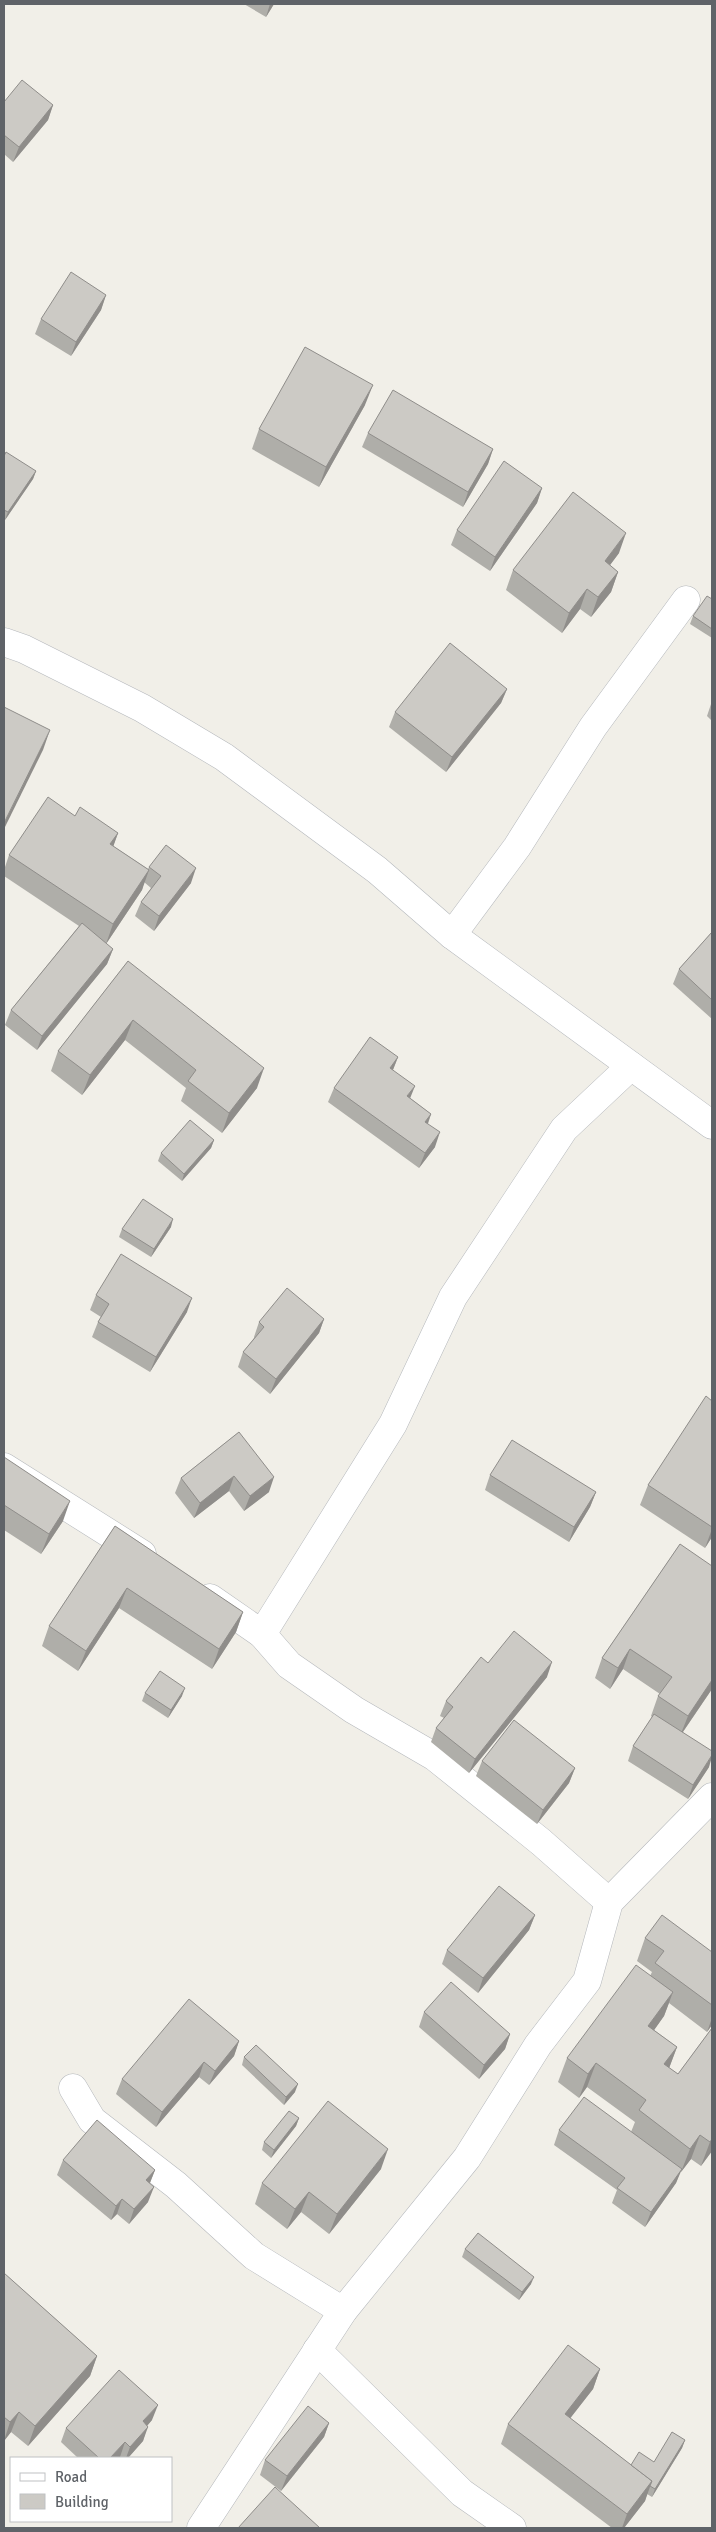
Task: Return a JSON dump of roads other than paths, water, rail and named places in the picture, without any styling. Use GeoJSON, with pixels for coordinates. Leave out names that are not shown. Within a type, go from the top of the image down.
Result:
{"type":"FeatureCollection","features":[{"type":"Feature","properties":{"kind":"street"},"geometry":{"type":"LineString","coordinates":[[452,935],[517,847],[593,727],[686,600]]}},
{"type":"Feature","properties":{"kind":"street"},"geometry":{"type":"LineString","coordinates":[[4,642],[24,649],[142,708],[224,757],[377,870],[452,935],[712,1125]]}},
{"type":"Feature","properties":{"kind":"street"},"geometry":{"type":"LineString","coordinates":[[262,1634],[393,1424],[453,1297],[564,1129],[631,1066]]}},
{"type":"Feature","properties":{"kind":"street"},"geometry":{"type":"LineString","coordinates":[[4,1467],[163,1568]]}},
{"type":"Feature","properties":{"kind":"street"},"geometry":{"type":"LineString","coordinates":[[186,1583],[262,1634],[289,1665],[354,1710],[435,1757],[541,1842],[609,1902]]}},
{"type":"Feature","properties":{"kind":"street"},"geometry":{"type":"LineString","coordinates":[[201,2528],[342,2310],[467,2158],[538,2045],[588,1981],[609,1902],[712,1797]]}},
{"type":"Feature","properties":{"kind":"street"},"geometry":{"type":"LineString","coordinates":[[73,2088],[92,2120],[176,2185],[254,2256],[342,2310]]}},
{"type":"Feature","properties":{"kind":"street"},"geometry":{"type":"LineString","coordinates":[[317,2350],[462,2493],[512,2528]]}}]}
